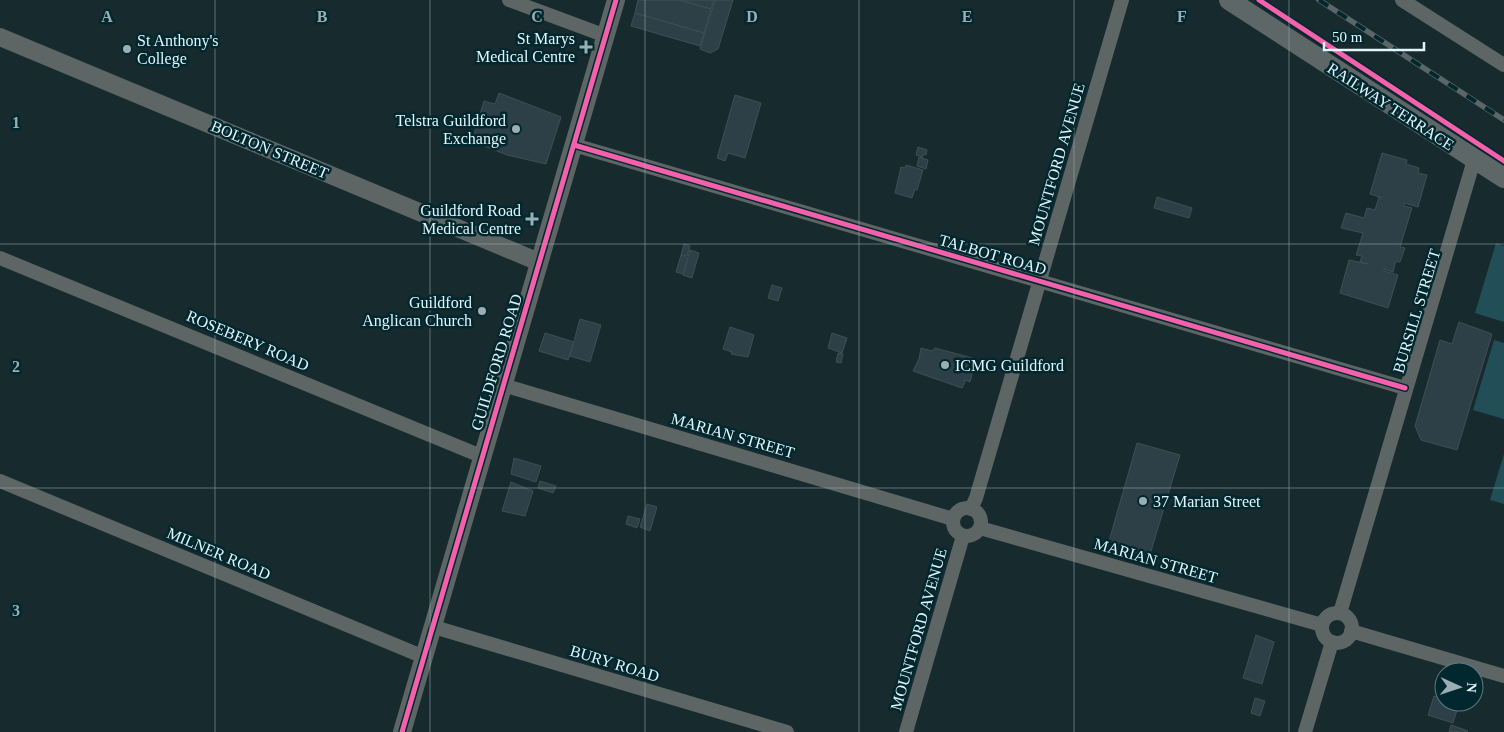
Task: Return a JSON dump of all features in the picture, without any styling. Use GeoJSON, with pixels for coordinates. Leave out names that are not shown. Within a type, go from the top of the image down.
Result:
{"type":"FeatureCollection","features":[{"type":"Feature","properties":{"kind":"main road","name":"RAILWAY TERRACE"},"geometry":{"type":"LineString","coordinates":[[1228,0],[1504,178]]}},
{"type":"Feature","properties":{"kind":"street"},"geometry":{"type":"LineString","coordinates":[[509,0],[606,36]]}},
{"type":"Feature","properties":{"kind":"street","name":"GUILDFORD ROAD"},"geometry":{"type":"LineString","coordinates":[[402,732],[434,627],[481,456],[616,0]]}},
{"type":"Feature","properties":{"kind":"street","name":"MOUNTFORD AVENUE"},"geometry":{"type":"LineString","coordinates":[[971,509],[1122,0]]}},
{"type":"Feature","properties":{"kind":"street"},"geometry":{"type":"LineString","coordinates":[[1402,0],[1504,66]]}},
{"type":"Feature","properties":{"kind":"street","name":"BOLTON STREET"},"geometry":{"type":"LineString","coordinates":[[0,37],[539,262]]}},
{"type":"Feature","properties":{"kind":"street","name":"TALBOT ROAD"},"geometry":{"type":"LineString","coordinates":[[574,145],[1405,388]]}},
{"type":"Feature","properties":{"kind":"street","name":"BURSILL STREET"},"geometry":{"type":"LineString","coordinates":[[1340,613],[1474,160]]}},
{"type":"Feature","properties":{"kind":"street","name":"ROSEBERY ROAD"},"geometry":{"type":"LineString","coordinates":[[0,258],[481,456]]}},
{"type":"Feature","properties":{"kind":"street","name":"MARIAN STREET"},"geometry":{"type":"LineString","coordinates":[[503,385],[953,519]]}},
{"type":"Feature","properties":{"kind":"street","name":"MILNER ROAD"},"geometry":{"type":"LineString","coordinates":[[0,481],[424,657]]}},
{"type":"Feature","properties":{"kind":"street"},"geometry":{"type":"LineString","coordinates":[[962,509],[971,509],[980,518],[980,528],[972,536],[964,536],[956,532],[953,519],[962,509]]}},
{"type":"Feature","properties":{"kind":"street","name":"MARIAN STREET"},"geometry":{"type":"LineString","coordinates":[[980,528],[1322,625]]}},
{"type":"Feature","properties":{"kind":"street","name":"MOUNTFORD AVENUE"},"geometry":{"type":"LineString","coordinates":[[906,732],[964,536]]}},
{"type":"Feature","properties":{"kind":"street"},"geometry":{"type":"LineString","coordinates":[[1340,613],[1348,618],[1351,631],[1344,641],[1332,642],[1325,637],[1322,625],[1327,617],[1340,613]]}},
{"type":"Feature","properties":{"kind":"street","name":"BURY ROAD"},"geometry":{"type":"LineString","coordinates":[[434,627],[787,732]]}},
{"type":"Feature","properties":{"kind":"street"},"geometry":{"type":"LineString","coordinates":[[1351,631],[1504,676]]}},
{"type":"Feature","properties":{"kind":"street"},"geometry":{"type":"LineString","coordinates":[[1305,732],[1332,642]]}},
{"type":"Feature","properties":{"kind":"shaded area"},"geometry":{"type":"Polygon","coordinates":[[[1496,243],[1504,246],[1504,322],[1475,313],[1496,243]]]}},
{"type":"Feature","properties":{"kind":"shaded area"},"geometry":{"type":"Polygon","coordinates":[[[1494,340],[1504,343],[1504,419],[1473,410],[1494,340]]]}},
{"type":"Feature","properties":{"kind":"shaded area"},"geometry":{"type":"Polygon","coordinates":[[[1504,454],[1504,504],[1490,500],[1504,454]]]}},
{"type":"Feature","properties":{"kind":"building"},"geometry":{"type":"Polygon","coordinates":[[[638,0],[680,0],[711,9],[704,33],[635,13],[638,0]]]}},
{"type":"Feature","properties":{"kind":"building"},"geometry":{"type":"Polygon","coordinates":[[[680,0],[714,0],[711,9],[680,0]]]}},
{"type":"Feature","properties":{"kind":"building"},"geometry":{"type":"Polygon","coordinates":[[[715,0],[733,0],[718,49],[710,53],[700,49],[715,0]]]}},
{"type":"Feature","properties":{"kind":"building"},"geometry":{"type":"Polygon","coordinates":[[[635,13],[704,33],[700,46],[631,26],[635,13]]]}},
{"type":"Feature","properties":{"kind":"building","name":"Telstra Guildford Exchange"},"geometry":{"type":"Polygon","coordinates":[[[499,93],[561,117],[546,164],[507,155],[472,141],[484,101],[495,104],[499,93]]]}},
{"type":"Feature","properties":{"kind":"building"},"geometry":{"type":"Polygon","coordinates":[[[735,95],[761,103],[745,158],[728,153],[725,161],[717,158],[735,95]]]}},
{"type":"Feature","properties":{"kind":"building"},"geometry":{"type":"Polygon","coordinates":[[[918,147],[927,150],[926,155],[923,154],[923,157],[916,155],[918,147]]]}},
{"type":"Feature","properties":{"kind":"building"},"geometry":{"type":"Polygon","coordinates":[[[1382,153],[1407,160],[1406,164],[1419,168],[1418,173],[1427,175],[1418,207],[1404,203],[1404,206],[1412,208],[1400,247],[1405,248],[1400,262],[1396,261],[1393,272],[1384,269],[1384,271],[1398,275],[1388,308],[1340,293],[1349,260],[1368,264],[1360,262],[1362,256],[1356,255],[1363,233],[1341,228],[1346,213],[1364,218],[1367,208],[1375,210],[1379,197],[1370,194],[1382,153]]]}},
{"type":"Feature","properties":{"kind":"building"},"geometry":{"type":"Polygon","coordinates":[[[919,157],[928,160],[926,169],[917,166],[919,157]]]}},
{"type":"Feature","properties":{"kind":"building"},"geometry":{"type":"Polygon","coordinates":[[[906,165],[923,170],[917,190],[915,189],[912,198],[895,193],[901,167],[905,168],[906,165]]]}},
{"type":"Feature","properties":{"kind":"building"},"geometry":{"type":"Polygon","coordinates":[[[1157,197],[1192,208],[1189,218],[1154,208],[1157,197]]]}},
{"type":"Feature","properties":{"kind":"building"},"geometry":{"type":"Polygon","coordinates":[[[684,244],[690,246],[687,256],[681,255],[684,244]]]}},
{"type":"Feature","properties":{"kind":"building"},"geometry":{"type":"Polygon","coordinates":[[[690,250],[699,253],[692,278],[683,275],[690,250]]]}},
{"type":"Feature","properties":{"kind":"building"},"geometry":{"type":"Polygon","coordinates":[[[681,255],[688,258],[683,274],[676,272],[681,255]]]}},
{"type":"Feature","properties":{"kind":"building"},"geometry":{"type":"Polygon","coordinates":[[[772,285],[782,288],[778,301],[768,298],[772,285]]]}},
{"type":"Feature","properties":{"kind":"building"},"geometry":{"type":"Polygon","coordinates":[[[580,319],[601,325],[590,362],[570,356],[580,319]]]}},
{"type":"Feature","properties":{"kind":"building"},"geometry":{"type":"Polygon","coordinates":[[[1459,322],[1492,334],[1457,450],[1421,440],[1415,426],[1440,340],[1452,344],[1459,322]]]}},
{"type":"Feature","properties":{"kind":"building"},"geometry":{"type":"Polygon","coordinates":[[[730,327],[754,335],[748,357],[731,354],[732,352],[723,349],[730,327]]]}},
{"type":"Feature","properties":{"kind":"building"},"geometry":{"type":"Polygon","coordinates":[[[545,333],[574,342],[568,360],[539,351],[545,333]]]}},
{"type":"Feature","properties":{"kind":"building"},"geometry":{"type":"Polygon","coordinates":[[[832,333],[847,338],[842,353],[828,348],[832,333]]]}},
{"type":"Feature","properties":{"kind":"building","name":"ICMG Guildford"},"geometry":{"type":"Polygon","coordinates":[[[921,348],[932,351],[935,348],[976,359],[970,382],[966,380],[962,388],[913,371],[919,359],[921,348]]]}},
{"type":"Feature","properties":{"kind":"building"},"geometry":{"type":"Polygon","coordinates":[[[838,353],[843,354],[841,363],[836,362],[838,353]]]}},
{"type":"Feature","properties":{"kind":"building","name":"37 Marian Street"},"geometry":{"type":"Polygon","coordinates":[[[1137,443],[1180,455],[1148,561],[1107,548],[1137,443]]]}},
{"type":"Feature","properties":{"kind":"building"},"geometry":{"type":"Polygon","coordinates":[[[514,458],[541,466],[536,482],[511,474],[514,458]]]}},
{"type":"Feature","properties":{"kind":"building"},"geometry":{"type":"Polygon","coordinates":[[[540,481],[556,486],[553,493],[538,488],[540,481]]]}},
{"type":"Feature","properties":{"kind":"building"},"geometry":{"type":"Polygon","coordinates":[[[511,482],[533,491],[525,516],[502,511],[511,482]]]}},
{"type":"Feature","properties":{"kind":"building"},"geometry":{"type":"Polygon","coordinates":[[[647,504],[657,507],[650,531],[640,527],[647,504]]]}},
{"type":"Feature","properties":{"kind":"building"},"geometry":{"type":"Polygon","coordinates":[[[628,516],[640,519],[637,528],[626,524],[628,516]]]}},
{"type":"Feature","properties":{"kind":"building"},"geometry":{"type":"Polygon","coordinates":[[[1256,635],[1274,642],[1262,684],[1243,678],[1256,635]]]}},
{"type":"Feature","properties":{"kind":"building"},"geometry":{"type":"Polygon","coordinates":[[[1434,696],[1434,712],[1456,712],[1453,723],[1428,715],[1434,696]]]}},
{"type":"Feature","properties":{"kind":"building"},"geometry":{"type":"Polygon","coordinates":[[[1255,698],[1265,701],[1260,716],[1251,713],[1255,698]]]}},
{"type":"Feature","properties":{"kind":"building"},"geometry":{"type":"Polygon","coordinates":[[[1451,725],[1468,731],[1449,732],[1451,725]]]}},
{"type":"Feature","properties":{"kind":"railway"},"geometry":{"type":"LineString","coordinates":[[1319,0],[1504,120]]}},
{"type":"Feature","properties":{"kind":"cycle path"},"geometry":{"type":"LineString","coordinates":[[402,732],[616,0]]}},
{"type":"Feature","properties":{"kind":"cycle path"},"geometry":{"type":"LineString","coordinates":[[1259,0],[1504,161]]}},
{"type":"Feature","properties":{"kind":"cycle path"},"geometry":{"type":"LineString","coordinates":[[574,145],[1405,388]]}},
{"type":"Feature","properties":{"kind":"place","name":"St Marys Medical Centre"},"geometry":{"type":"Point","coordinates":[586,47]}},
{"type":"Feature","properties":{"kind":"place","name":"St Anthony's College"},"geometry":{"type":"Point","coordinates":[127,49]}},
{"type":"Feature","properties":{"kind":"place","name":"Telstra Guildford Exchange"},"geometry":{"type":"Point","coordinates":[516,129]}},
{"type":"Feature","properties":{"kind":"place","name":"Guildford Road Medical Centre"},"geometry":{"type":"Point","coordinates":[532,219]}},
{"type":"Feature","properties":{"kind":"place","name":"Guildford Anglican Church"},"geometry":{"type":"Point","coordinates":[482,311]}},
{"type":"Feature","properties":{"kind":"place","name":"ICMG Guildford"},"geometry":{"type":"Point","coordinates":[945,365]}},
{"type":"Feature","properties":{"kind":"place","name":"37 Marian Street"},"geometry":{"type":"Point","coordinates":[1143,501]}}]}
